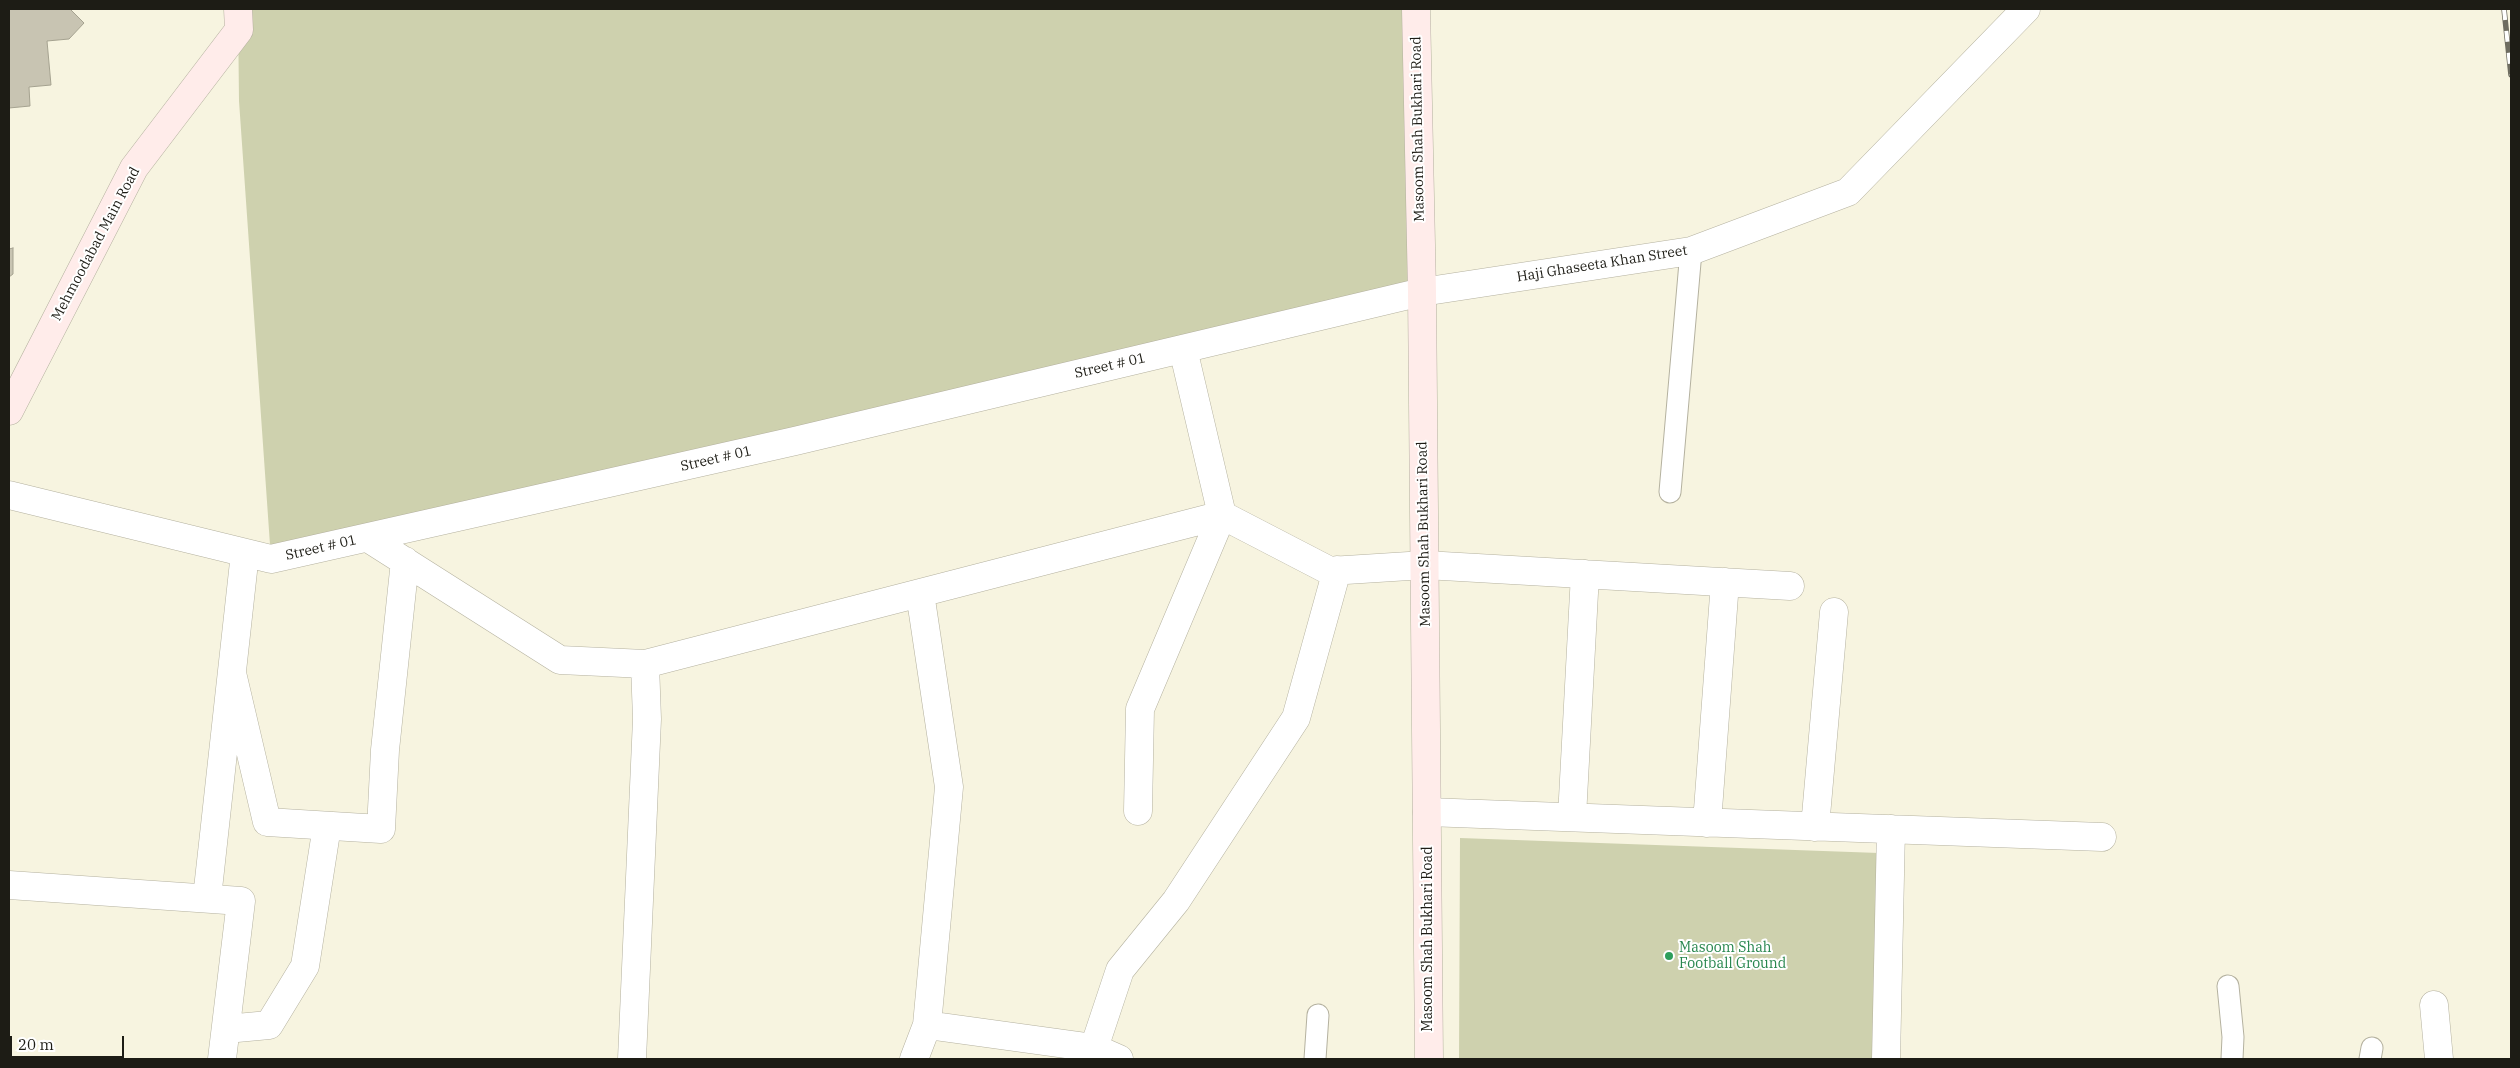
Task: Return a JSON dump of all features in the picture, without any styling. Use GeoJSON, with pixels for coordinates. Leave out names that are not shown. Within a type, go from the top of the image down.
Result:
{"type":"FeatureCollection","features":[{"type":"Feature","properties":{"kind":"street","name":"Mehmoodabad Main Road"},"geometry":{"type":"LineString","coordinates":[[9,411],[134,168],[239,30],[238,9]]}},
{"type":"Feature","properties":{"kind":"street","name":"Masoom Shah Bukhari Road"},"geometry":{"type":"LineString","coordinates":[[1416,9],[1422,292],[1429,1059]]}},
{"type":"Feature","properties":{"kind":"street","name":"Haji Ghaseeta Khan Street"},"geometry":{"type":"LineString","coordinates":[[1422,292],[1691,251],[1848,192],[2026,9]]}},
{"type":"Feature","properties":{"kind":"street","name":"Street # 01"},"geometry":{"type":"LineString","coordinates":[[9,494],[271,560],[795,441],[1422,292]]}},
{"type":"Feature","properties":{"kind":"street"},"geometry":{"type":"LineString","coordinates":[[1138,811],[1140,709],[1222,515],[1183,349]]}},
{"type":"Feature","properties":{"kind":"street"},"geometry":{"type":"LineString","coordinates":[[368,538],[560,660],[645,664],[1222,515],[1330,571],[1425,565],[1790,586]]}},
{"type":"Feature","properties":{"kind":"street"},"geometry":{"type":"LineString","coordinates":[[207,898],[246,553]]}},
{"type":"Feature","properties":{"kind":"street"},"geometry":{"type":"LineString","coordinates":[[232,673],[267,822],[381,829],[385,750],[404,561]]}},
{"type":"Feature","properties":{"kind":"street"},"geometry":{"type":"LineString","coordinates":[[1094,1048],[1120,970],[1176,900],[1296,718],[1337,570]]}},
{"type":"Feature","properties":{"kind":"street"},"geometry":{"type":"LineString","coordinates":[[1572,818],[1585,574]]}},
{"type":"Feature","properties":{"kind":"street"},"geometry":{"type":"LineString","coordinates":[[1707,823],[1725,582]]}},
{"type":"Feature","properties":{"kind":"street"},"geometry":{"type":"LineString","coordinates":[[914,1059],[927,1025],[949,788],[920,593]]}},
{"type":"Feature","properties":{"kind":"street"},"geometry":{"type":"LineString","coordinates":[[1815,826],[1834,612]]}},
{"type":"Feature","properties":{"kind":"street"},"geometry":{"type":"LineString","coordinates":[[632,1059],[648,719],[645,664]]}},
{"type":"Feature","properties":{"kind":"street"},"geometry":{"type":"LineString","coordinates":[[1427,812],[2102,837]]}},
{"type":"Feature","properties":{"kind":"street"},"geometry":{"type":"LineString","coordinates":[[226,1028],[269,1025],[305,966],[328,826]]}},
{"type":"Feature","properties":{"kind":"street"},"geometry":{"type":"LineString","coordinates":[[1886,1059],[1891,830]]}},
{"type":"Feature","properties":{"kind":"street"},"geometry":{"type":"LineString","coordinates":[[9,885],[241,901],[222,1059]]}},
{"type":"Feature","properties":{"kind":"street"},"geometry":{"type":"LineString","coordinates":[[2434,1005],[2439,1059]]}},
{"type":"Feature","properties":{"kind":"street"},"geometry":{"type":"LineString","coordinates":[[927,1025],[1094,1048],[1118,1059]]}},
{"type":"Feature","properties":{"kind":"lane"},"geometry":{"type":"LineString","coordinates":[[1670,492],[1691,251]]}},
{"type":"Feature","properties":{"kind":"lane"},"geometry":{"type":"LineString","coordinates":[[2228,986],[2233,1037],[2232,1059]]}},
{"type":"Feature","properties":{"kind":"lane"},"geometry":{"type":"LineString","coordinates":[[1315,1059],[1318,1015]]}},
{"type":"Feature","properties":{"kind":"green space"},"geometry":{"type":"Polygon","coordinates":[[[238,9],[1417,9],[1422,292],[271,559],[239,101],[238,9]]]}},
{"type":"Feature","properties":{"kind":"green space","name":"Masoom Shah Football Ground"},"geometry":{"type":"Polygon","coordinates":[[[1460,838],[1879,853],[1878,1059],[1459,1059],[1460,838]]]}},
{"type":"Feature","properties":{"kind":"building"},"geometry":{"type":"Polygon","coordinates":[[[9,9],[70,9],[84,23],[69,39],[47,41],[51,85],[29,87],[30,106],[9,108],[9,9]]]}},
{"type":"Feature","properties":{"kind":"building"},"geometry":{"type":"Polygon","coordinates":[[[13,248],[13,274],[9,277],[9,249],[13,248]]]}},
{"type":"Feature","properties":{"kind":"railway"},"geometry":{"type":"LineString","coordinates":[[2504,9],[2511,75]]}},
{"type":"Feature","properties":{"kind":"place","name":"Masoom Shah Football Ground"},"geometry":{"type":"Point","coordinates":[1669,956]}}]}
